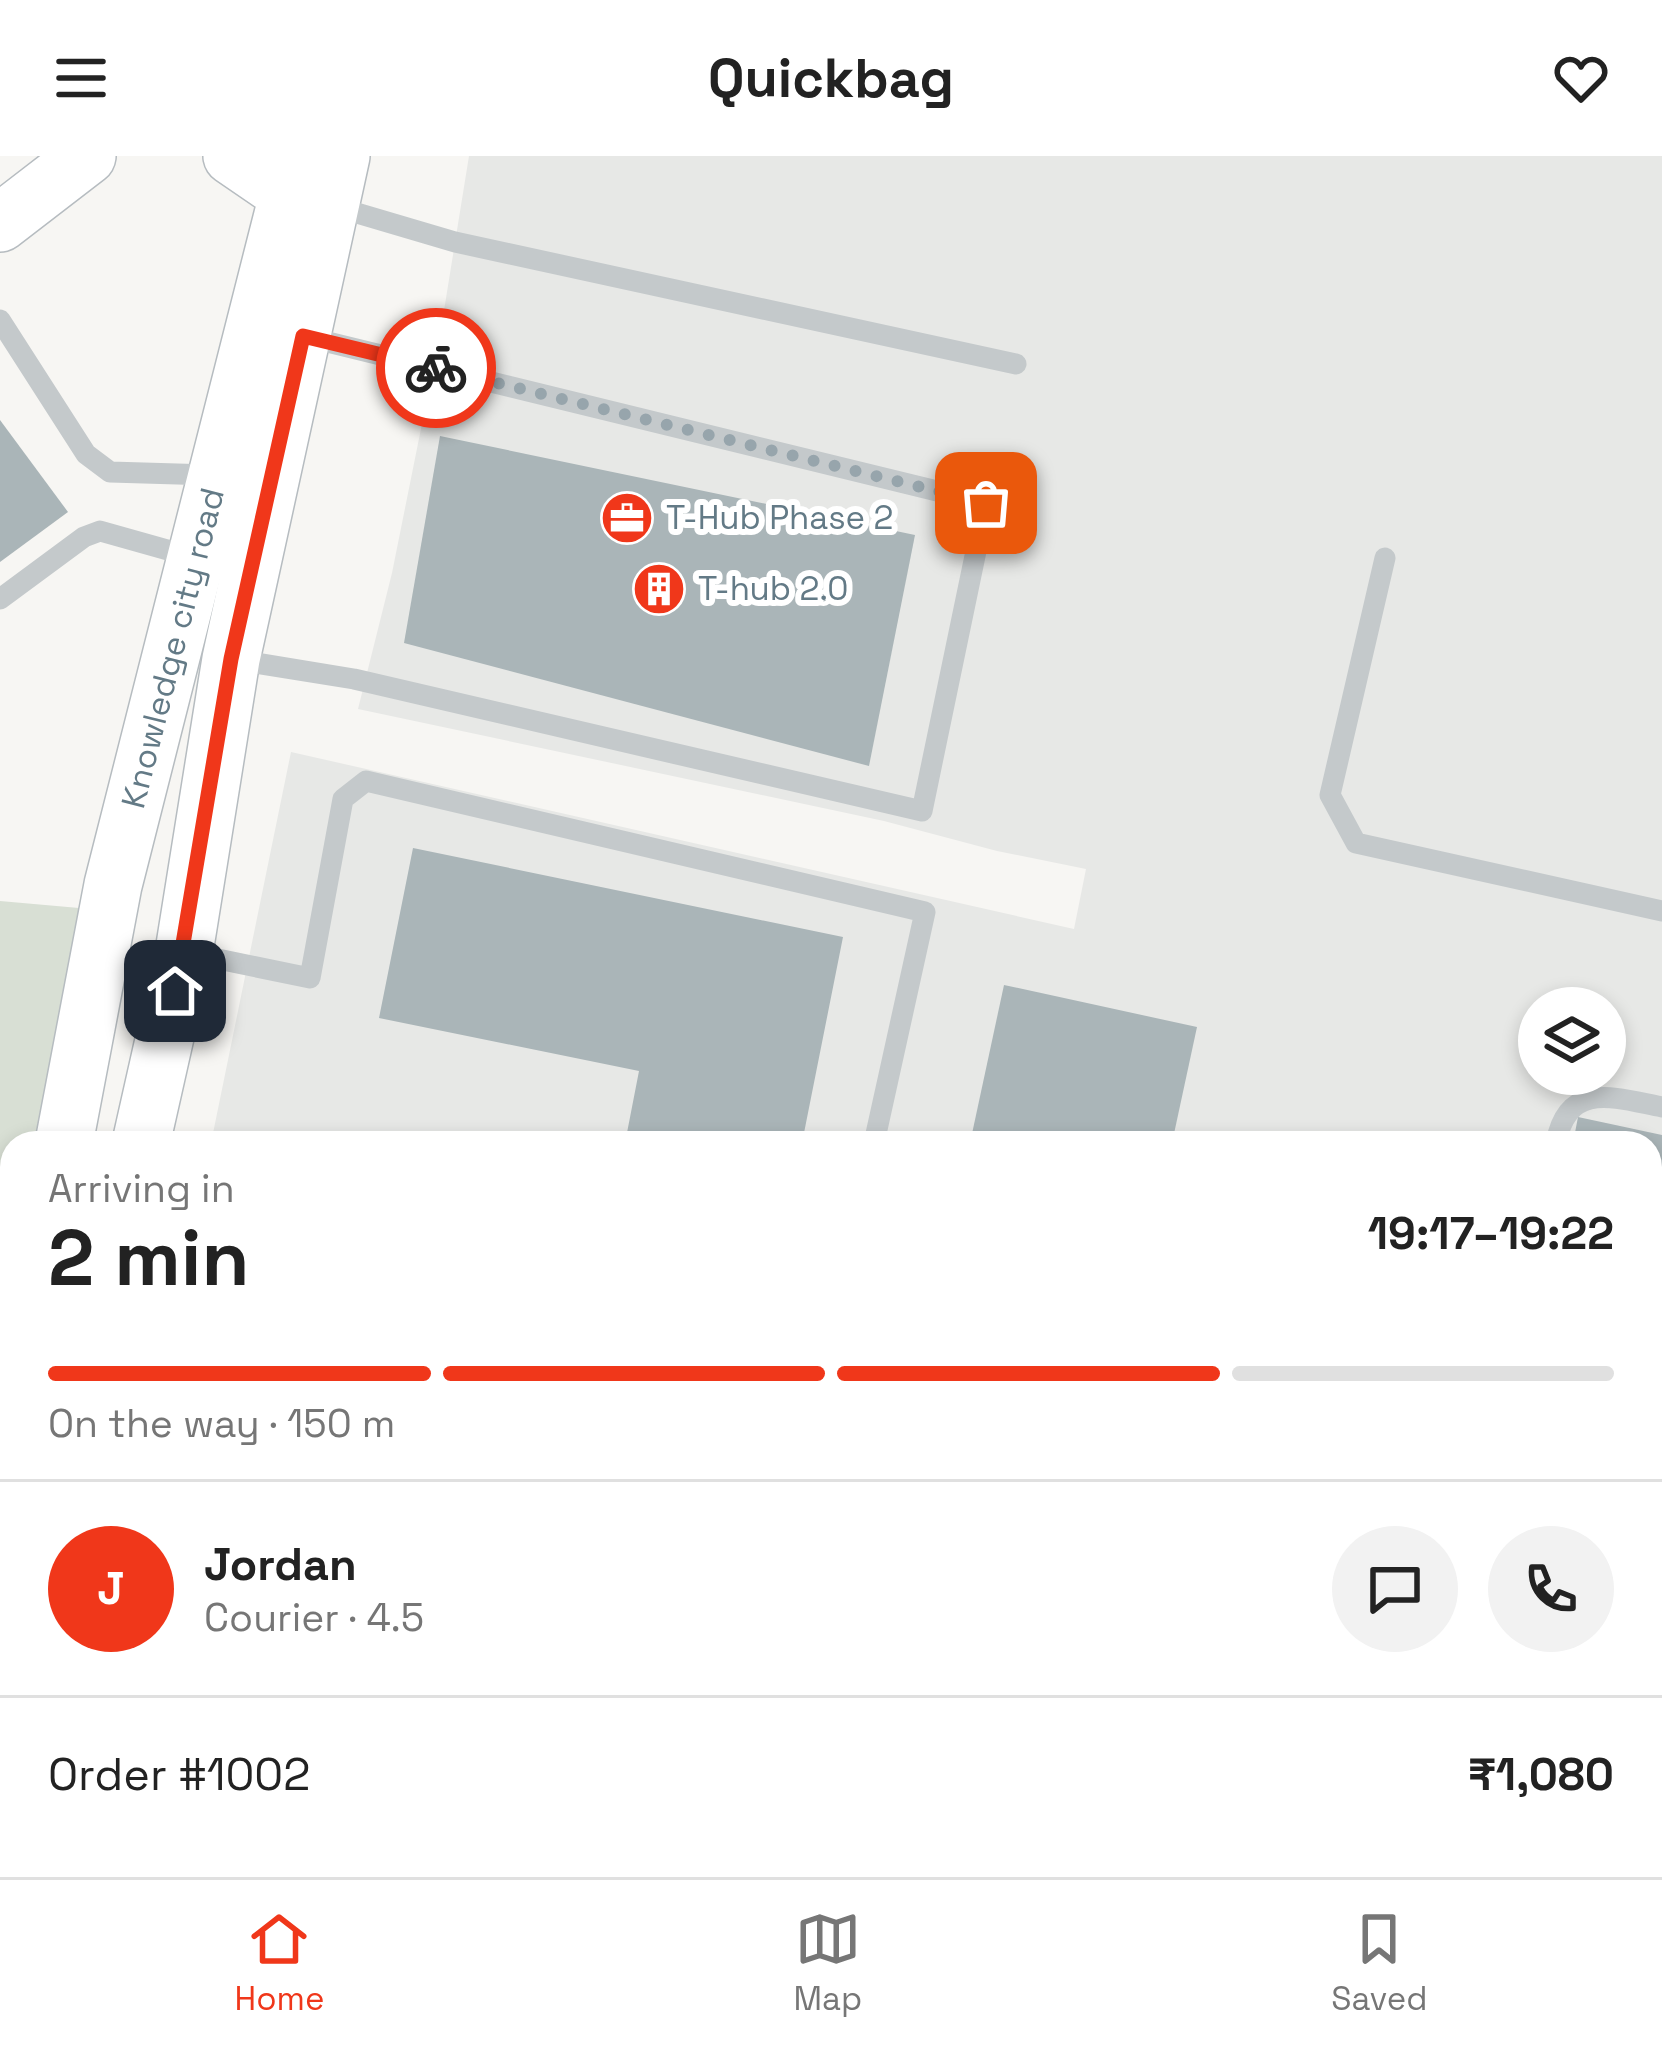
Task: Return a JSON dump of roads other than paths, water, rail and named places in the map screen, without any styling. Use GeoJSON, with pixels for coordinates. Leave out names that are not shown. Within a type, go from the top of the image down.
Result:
{"type":"FeatureCollection","features":[{"type":"Feature","properties":{"kind":"street"},"geometry":{"type":"LineString","coordinates":[[0,223],[87,156]]}},
{"type":"Feature","properties":{"kind":"street"},"geometry":{"type":"LineString","coordinates":[[232,156],[315,178]]}},
{"type":"Feature","properties":{"kind":"street","name":"Knowledge city road"},"geometry":{"type":"LineString","coordinates":[[144,1131],[184,952],[231,659],[303,336],[315,178]]}},
{"type":"Feature","properties":{"kind":"street","name":"Knowledge city road"},"geometry":{"type":"LineString","coordinates":[[66,1131],[113,885],[196,558],[218,475],[315,178]]}},
{"type":"Feature","properties":{"kind":"lane"},"geometry":{"type":"LineString","coordinates":[[315,178],[454,242],[1016,364]]}},
{"type":"Feature","properties":{"kind":"lane"},"geometry":{"type":"LineString","coordinates":[[0,320],[86,454],[110,472],[218,475]]}},
{"type":"Feature","properties":{"kind":"lane"},"geometry":{"type":"LineString","coordinates":[[231,659],[354,679],[922,812],[986,503],[303,336]]}},
{"type":"Feature","properties":{"kind":"lane"},"geometry":{"type":"LineString","coordinates":[[0,599],[84,537],[100,531],[196,558]]}},
{"type":"Feature","properties":{"kind":"lane"},"geometry":{"type":"LineString","coordinates":[[1385,558],[1330,795],[1356,843],[1662,911]]}},
{"type":"Feature","properties":{"kind":"lane"},"geometry":{"type":"LineString","coordinates":[[184,952],[310,978],[343,799],[367,781],[925,912],[877,1131]]}},
{"type":"Feature","properties":{"kind":"lane"},"geometry":{"type":"LineString","coordinates":[[1558,1131],[1560,1120],[1573,1106],[1598,1095],[1662,1107]]}},
{"type":"Feature","properties":{"kind":"place","name":"T-Hub Phase 2"},"geometry":{"type":"Point","coordinates":[627,518]}},
{"type":"Feature","properties":{"kind":"place","name":"T-hub 2.0"},"geometry":{"type":"Point","coordinates":[659,589]}}]}
